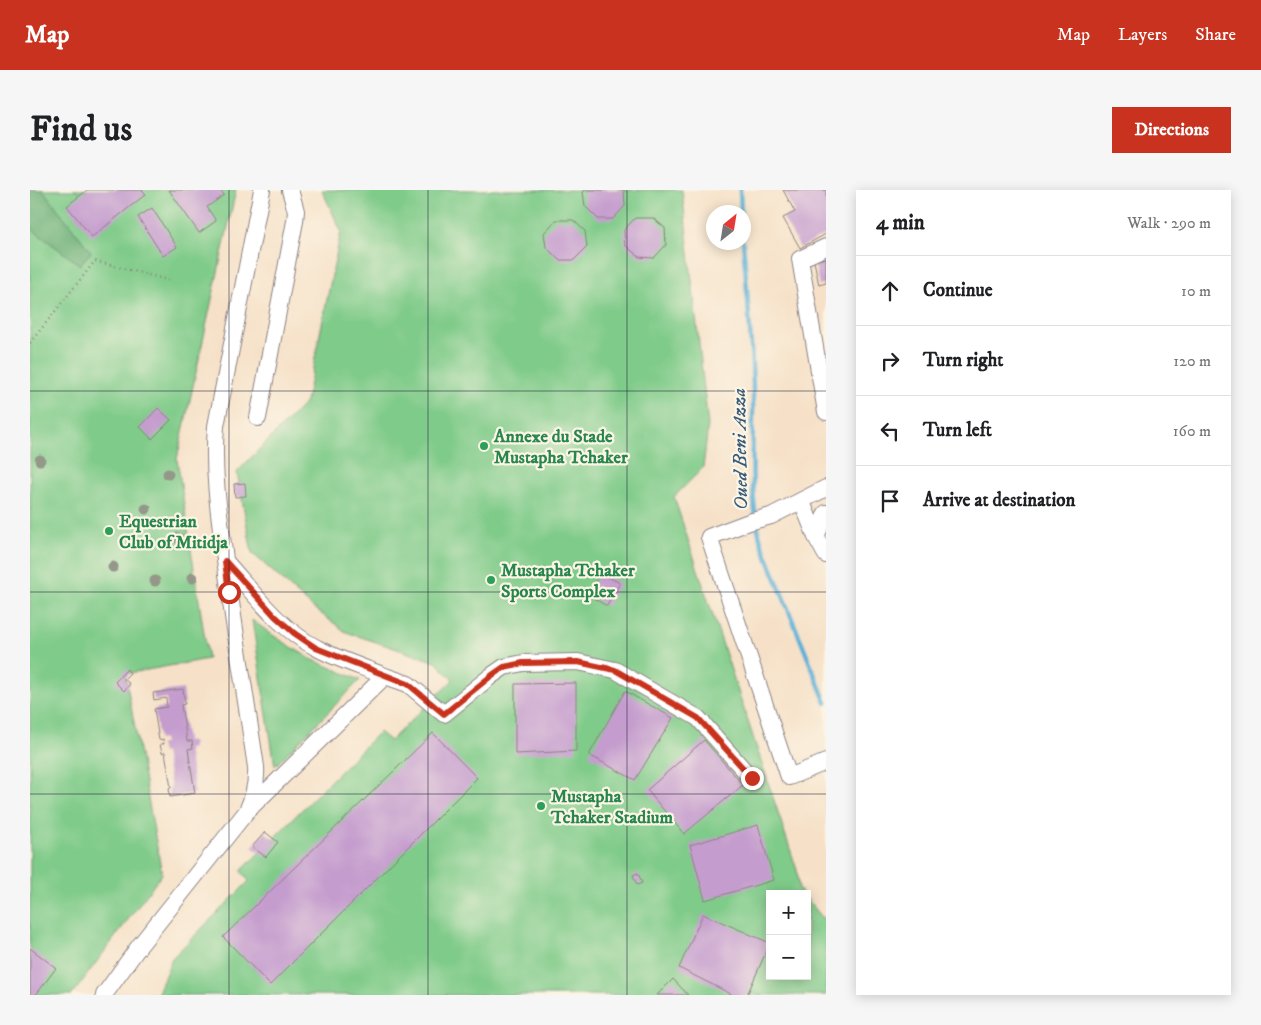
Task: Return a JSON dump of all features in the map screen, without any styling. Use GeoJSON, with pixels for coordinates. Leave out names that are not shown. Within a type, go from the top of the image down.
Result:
{"type":"FeatureCollection","features":[{"type":"Feature","properties":{"kind":"street"},"geometry":{"type":"LineString","coordinates":[[247,811],[255,790],[257,779],[256,767],[214,474],[216,426],[262,190]]}},
{"type":"Feature","properties":{"kind":"street"},"geometry":{"type":"LineString","coordinates":[[258,418],[295,221],[296,211],[290,190]]}},
{"type":"Feature","properties":{"kind":"street"},"geometry":{"type":"LineString","coordinates":[[826,247],[800,259],[826,412]]}},
{"type":"Feature","properties":{"kind":"street"},"geometry":{"type":"LineString","coordinates":[[826,488],[772,516],[709,537],[789,777],[826,762]]}},
{"type":"Feature","properties":{"kind":"street"},"geometry":{"type":"LineString","coordinates":[[802,502],[816,537],[826,555]]}},
{"type":"Feature","properties":{"kind":"street"},"geometry":{"type":"LineString","coordinates":[[816,537],[826,513]]}},
{"type":"Feature","properties":{"kind":"street"},"geometry":{"type":"LineString","coordinates":[[225,561],[275,616],[294,633],[316,648],[408,684],[444,714],[504,667],[523,663],[578,662],[615,670],[698,718],[752,778]]}},
{"type":"Feature","properties":{"kind":"street"},"geometry":{"type":"LineString","coordinates":[[104,995],[140,945],[247,811],[385,676]]}},
{"type":"Feature","properties":{"kind":"street"},"geometry":{"type":"LineString","coordinates":[[119,995],[140,945]]}},
{"type":"Feature","properties":{"kind":"path"},"geometry":{"type":"LineString","coordinates":[[30,344],[95,261],[172,281]]}},
{"type":"Feature","properties":{"kind":"green space","name":"Equestrian Club of Mitidja"},"geometry":{"type":"Polygon","coordinates":[[[30,190],[236,190],[177,459],[208,659],[125,674],[162,874],[72,995],[30,995],[30,190]]]}},
{"type":"Feature","properties":{"kind":"green space"},"geometry":{"type":"Polygon","coordinates":[[[30,190],[43,190],[91,252],[80,265],[30,228],[30,190]]]}},
{"type":"Feature","properties":{"kind":"green space","name":"Mustapha Tchaker Sports Complex"},"geometry":{"type":"Polygon","coordinates":[[[322,190],[682,190],[708,425],[703,468],[674,497],[797,870],[800,890],[766,890],[766,980],[811,980],[811,904],[826,922],[826,995],[157,995],[172,958],[249,881],[241,871],[379,732],[390,741],[453,680],[436,662],[346,632],[312,607],[252,553],[237,472],[306,402],[341,231],[322,190]]]}},
{"type":"Feature","properties":{"kind":"green space"},"geometry":{"type":"Polygon","coordinates":[[[252,620],[311,659],[360,680],[275,766],[252,620]]]}},
{"type":"Feature","properties":{"kind":"building"},"geometry":{"type":"Polygon","coordinates":[[[87,190],[142,190],[146,194],[92,237],[67,206],[87,190]]]}},
{"type":"Feature","properties":{"kind":"building"},"geometry":{"type":"Polygon","coordinates":[[[169,190],[220,190],[224,195],[207,207],[216,221],[199,233],[169,190]]]}},
{"type":"Feature","properties":{"kind":"building"},"geometry":{"type":"Polygon","coordinates":[[[585,190],[624,190],[625,206],[613,219],[598,219],[585,206],[583,192],[585,190]]]}},
{"type":"Feature","properties":{"kind":"building"},"geometry":{"type":"Polygon","coordinates":[[[783,190],[826,190],[826,234],[800,248],[783,218],[795,212],[783,190]]]}},
{"type":"Feature","properties":{"kind":"building"},"geometry":{"type":"Polygon","coordinates":[[[152,208],[177,247],[163,256],[138,217],[152,208]]]}},
{"type":"Feature","properties":{"kind":"building"},"geometry":{"type":"Polygon","coordinates":[[[635,218],[653,218],[665,228],[666,245],[654,258],[639,257],[625,245],[624,230],[635,218]]]}},
{"type":"Feature","properties":{"kind":"building"},"geometry":{"type":"Polygon","coordinates":[[[556,220],[573,220],[585,231],[587,247],[574,260],[559,260],[546,247],[544,233],[556,220]]]}},
{"type":"Feature","properties":{"kind":"building"},"geometry":{"type":"Polygon","coordinates":[[[826,258],[826,283],[819,285],[814,261],[826,258]]]}},
{"type":"Feature","properties":{"kind":"building"},"geometry":{"type":"Polygon","coordinates":[[[158,408],[171,420],[152,439],[140,427],[158,408]]]}},
{"type":"Feature","properties":{"kind":"building"},"geometry":{"type":"Polygon","coordinates":[[[245,483],[246,496],[235,497],[234,484],[245,483]]]}},
{"type":"Feature","properties":{"kind":"building"},"geometry":{"type":"Polygon","coordinates":[[[600,573],[620,583],[607,606],[588,595],[600,573]]]}},
{"type":"Feature","properties":{"kind":"building"},"geometry":{"type":"Polygon","coordinates":[[[127,669],[130,673],[124,679],[130,684],[124,691],[115,682],[127,669]]]}},
{"type":"Feature","properties":{"kind":"building"},"geometry":{"type":"Polygon","coordinates":[[[576,683],[576,751],[515,754],[515,684],[576,683]]]}},
{"type":"Feature","properties":{"kind":"building"},"geometry":{"type":"Polygon","coordinates":[[[183,689],[185,704],[181,705],[187,741],[192,741],[193,748],[188,749],[195,793],[170,797],[169,788],[171,788],[165,752],[162,753],[160,744],[164,744],[163,739],[159,740],[154,709],[167,707],[166,698],[154,700],[153,693],[183,689]]]}},
{"type":"Feature","properties":{"kind":"building"},"geometry":{"type":"Polygon","coordinates":[[[625,691],[673,718],[635,780],[589,755],[625,691]]]}},
{"type":"Feature","properties":{"kind":"building"},"geometry":{"type":"Polygon","coordinates":[[[433,733],[477,778],[270,985],[223,937],[433,733]]]}},
{"type":"Feature","properties":{"kind":"building"},"geometry":{"type":"Polygon","coordinates":[[[704,740],[743,785],[684,834],[647,790],[704,740]]]}},
{"type":"Feature","properties":{"kind":"building"},"geometry":{"type":"Polygon","coordinates":[[[758,825],[774,880],[705,900],[690,845],[758,825]]]}},
{"type":"Feature","properties":{"kind":"building"},"geometry":{"type":"Polygon","coordinates":[[[265,832],[278,842],[266,857],[252,847],[265,832]]]}},
{"type":"Feature","properties":{"kind":"building"},"geometry":{"type":"Polygon","coordinates":[[[638,873],[642,883],[637,885],[633,875],[638,873]]]}},
{"type":"Feature","properties":{"kind":"building"},"geometry":{"type":"Polygon","coordinates":[[[703,914],[766,941],[766,952],[747,995],[733,995],[679,968],[703,914]]]}},
{"type":"Feature","properties":{"kind":"building"},"geometry":{"type":"Polygon","coordinates":[[[30,948],[56,968],[36,995],[30,995],[30,948]]]}},
{"type":"Feature","properties":{"kind":"building"},"geometry":{"type":"Polygon","coordinates":[[[673,979],[688,995],[657,995],[673,979]]]}},
{"type":"Feature","properties":{"kind":"waterway","name":"Oued Beni Azza"},"geometry":{"type":"LineString","coordinates":[[740,190],[741,205]]}},
{"type":"Feature","properties":{"kind":"waterway","name":"Oued Beni Azza"},"geometry":{"type":"LineString","coordinates":[[744,250],[752,354],[752,467],[757,523],[761,542],[826,703]]}},
{"type":"Feature","properties":{"kind":"place","name":"Annexe du Stade Mustapha Tchaker"},"geometry":{"type":"Point","coordinates":[484,446]}},
{"type":"Feature","properties":{"kind":"place","name":"Equestrian Club of Mitidja"},"geometry":{"type":"Point","coordinates":[109,531]}},
{"type":"Feature","properties":{"kind":"place","name":"Mustapha Tchaker Sports Complex"},"geometry":{"type":"Point","coordinates":[491,580]}},
{"type":"Feature","properties":{"kind":"place","name":"Mustapha Tchaker Stadium"},"geometry":{"type":"Point","coordinates":[541,806]}},
{"type":"Feature","properties":{"kind":"route"},"geometry":{"type":"LineString","coordinates":[[229,592],[225,561],[275,616],[294,633],[316,648],[408,684],[444,714],[504,667],[523,663],[578,662],[615,670],[698,718],[752,778]]}}]}
